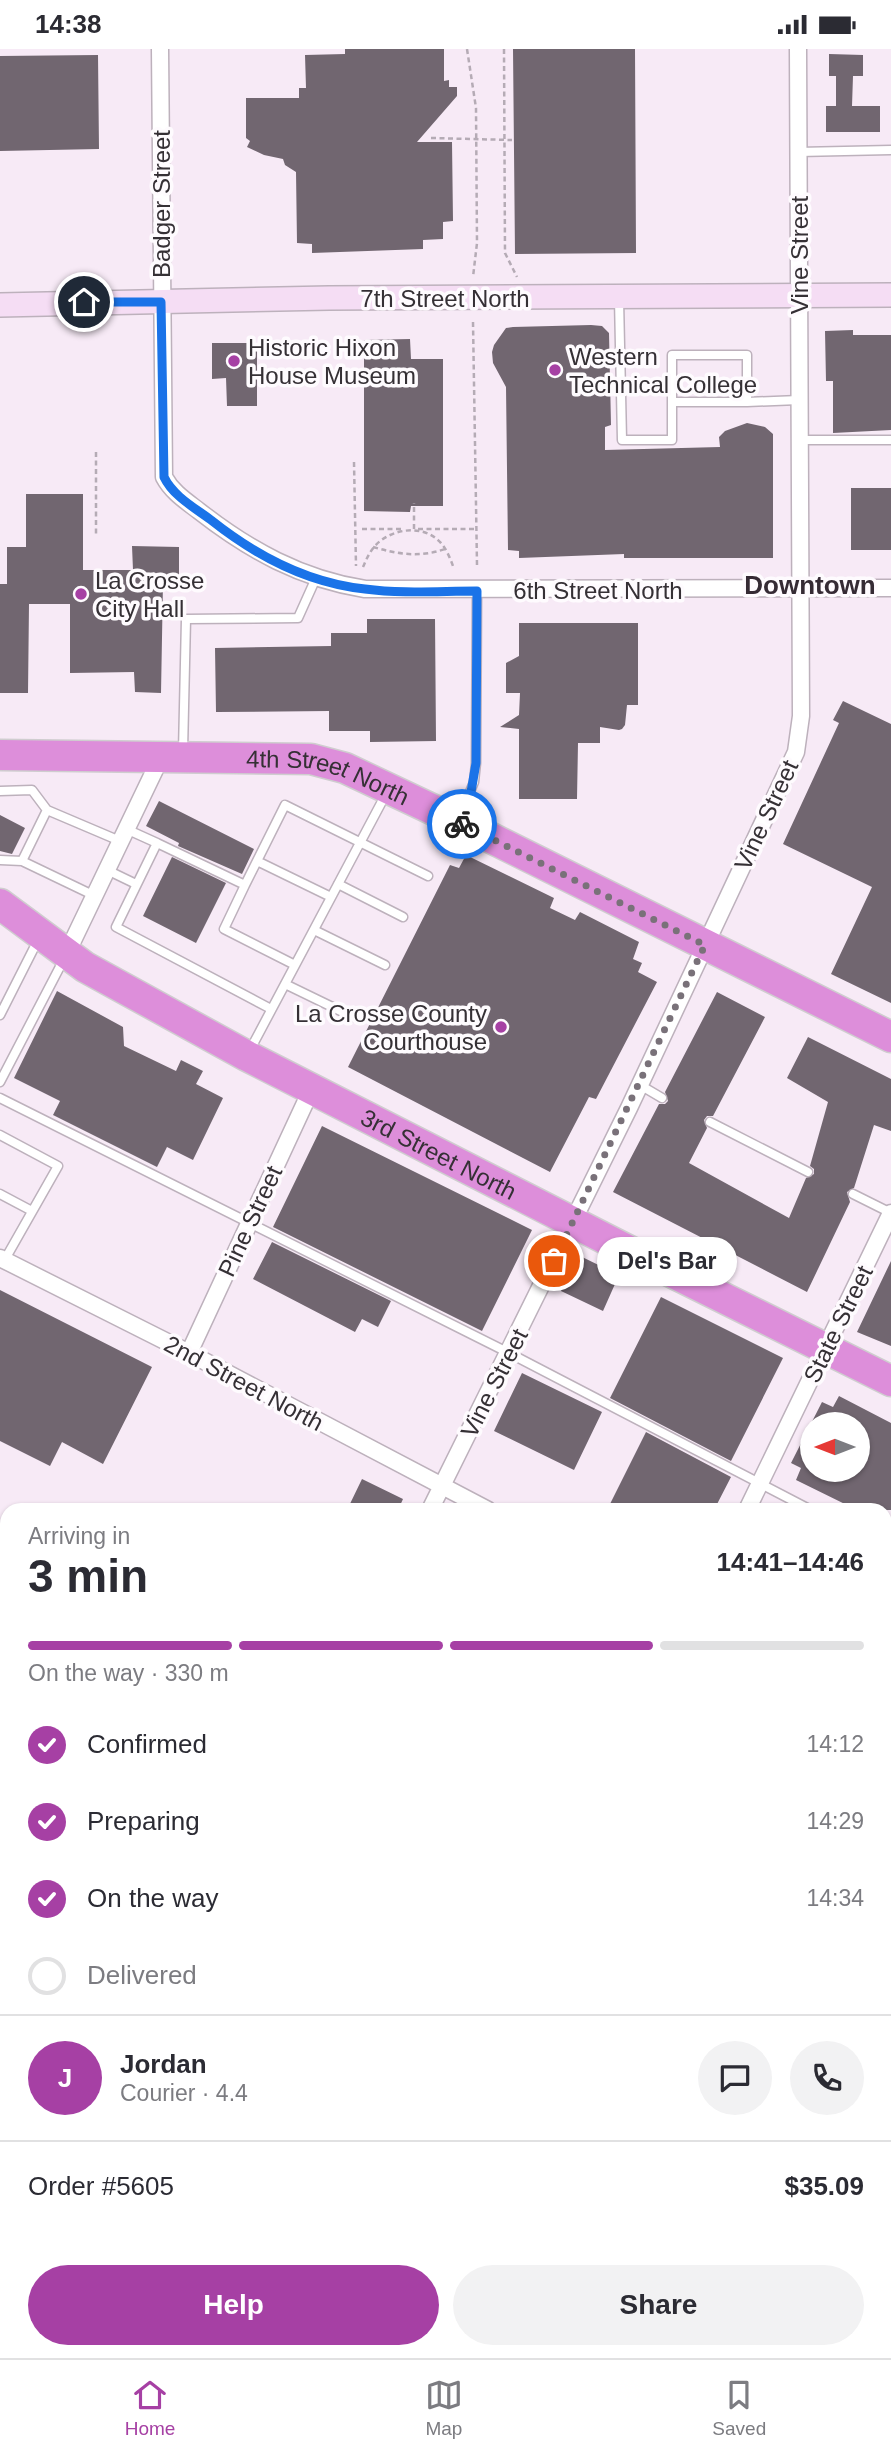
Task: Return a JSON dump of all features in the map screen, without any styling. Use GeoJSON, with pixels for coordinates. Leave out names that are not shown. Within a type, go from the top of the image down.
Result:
{"type":"FeatureCollection","features":[{"type":"Feature","properties":{"kind":"highway","name":"4th Street North"},"geometry":{"type":"LineString","coordinates":[[0,755],[311,759],[345,768],[891,1037]]}},
{"type":"Feature","properties":{"kind":"highway","name":"3rd Street North"},"geometry":{"type":"LineString","coordinates":[[0,904],[66,955],[247,1056],[891,1381]]}},
{"type":"Feature","properties":{"kind":"main road","name":"7th Street North"},"geometry":{"type":"LineString","coordinates":[[0,305],[891,295]]}},
{"type":"Feature","properties":{"kind":"street","name":"Badger Street"},"geometry":{"type":"LineString","coordinates":[[160,49],[164,468],[168,484]]}},
{"type":"Feature","properties":{"kind":"street","name":"Vine Street"},"geometry":{"type":"LineString","coordinates":[[433,1503],[640,1085],[796,752],[801,716],[798,49]]}},
{"type":"Feature","properties":{"kind":"street","name":"6th Street North"},"geometry":{"type":"LineString","coordinates":[[168,484],[223,530],[243,543],[285,567],[345,586],[374,590],[477,591],[891,588]]}},
{"type":"Feature","properties":{"kind":"street"},"geometry":{"type":"LineString","coordinates":[[66,955],[123,835],[172,758]]}},
{"type":"Feature","properties":{"kind":"street","name":"Pine Street"},"geometry":{"type":"LineString","coordinates":[[189,1353],[312,1089]]}},
{"type":"Feature","properties":{"kind":"street","name":"State Street"},"geometry":{"type":"LineString","coordinates":[[751,1503],[890,1215]]}},
{"type":"Feature","properties":{"kind":"street","name":"2nd Street North"},"geometry":{"type":"LineString","coordinates":[[2,1259],[189,1353],[474,1503]]}},
{"type":"Feature","properties":{"kind":"lane"},"geometry":{"type":"LineString","coordinates":[[798,152],[891,150]]}},
{"type":"Feature","properties":{"kind":"lane"},"geometry":{"type":"LineString","coordinates":[[619,296],[622,440],[672,440],[672,355],[747,355],[747,402]]}},
{"type":"Feature","properties":{"kind":"lane"},"geometry":{"type":"LineString","coordinates":[[672,403],[799,400]]}},
{"type":"Feature","properties":{"kind":"lane"},"geometry":{"type":"LineString","coordinates":[[800,440],[891,440]]}},
{"type":"Feature","properties":{"kind":"lane"},"geometry":{"type":"LineString","coordinates":[[172,758],[186,619],[298,618],[316,578]]}},
{"type":"Feature","properties":{"kind":"lane"},"geometry":{"type":"LineString","coordinates":[[457,821],[471,792],[476,763],[477,591]]}},
{"type":"Feature","properties":{"kind":"lane"},"geometry":{"type":"LineString","coordinates":[[247,1056],[388,789]]}},
{"type":"Feature","properties":{"kind":"lane"},"geometry":{"type":"LineString","coordinates":[[0,791],[32,790],[47,810],[123,835],[157,843],[245,885]]}},
{"type":"Feature","properties":{"kind":"lane"},"geometry":{"type":"LineString","coordinates":[[295,965],[224,929],[285,805],[428,876]]}},
{"type":"Feature","properties":{"kind":"lane"},"geometry":{"type":"LineString","coordinates":[[22,861],[47,810]]}},
{"type":"Feature","properties":{"kind":"lane"},"geometry":{"type":"LineString","coordinates":[[157,843],[116,926],[271,1009]]}},
{"type":"Feature","properties":{"kind":"lane"},"geometry":{"type":"LineString","coordinates":[[0,860],[22,861],[95,896]]}},
{"type":"Feature","properties":{"kind":"lane"},"geometry":{"type":"LineString","coordinates":[[257,861],[331,897]]}},
{"type":"Feature","properties":{"kind":"lane"},"geometry":{"type":"LineString","coordinates":[[107,870],[136,884]]}},
{"type":"Feature","properties":{"kind":"lane"},"geometry":{"type":"LineString","coordinates":[[338,884],[403,917]]}},
{"type":"Feature","properties":{"kind":"lane"},"geometry":{"type":"LineString","coordinates":[[314,930],[385,965]]}},
{"type":"Feature","properties":{"kind":"lane"},"geometry":{"type":"LineString","coordinates":[[1,1011],[40,935]]}},
{"type":"Feature","properties":{"kind":"lane"},"geometry":{"type":"LineString","coordinates":[[0,1082],[66,955]]}},
{"type":"Feature","properties":{"kind":"lane"},"geometry":{"type":"LineString","coordinates":[[285,984],[353,1017]]}},
{"type":"Feature","properties":{"kind":"lane"},"geometry":{"type":"LineString","coordinates":[[640,1085],[662,1098]]}},
{"type":"Feature","properties":{"kind":"lane"},"geometry":{"type":"LineString","coordinates":[[0,1098],[509,1353],[798,1503]]}},
{"type":"Feature","properties":{"kind":"lane"},"geometry":{"type":"LineString","coordinates":[[710,1122],[808,1172]]}},
{"type":"Feature","properties":{"kind":"lane"},"geometry":{"type":"LineString","coordinates":[[0,1135],[58,1166],[2,1259]]}},
{"type":"Feature","properties":{"kind":"lane"},"geometry":{"type":"LineString","coordinates":[[0,1194],[32,1211]]}},
{"type":"Feature","properties":{"kind":"lane"},"geometry":{"type":"LineString","coordinates":[[853,1194],[890,1215]]}},
{"type":"Feature","properties":{"kind":"path"},"geometry":{"type":"LineString","coordinates":[[467,49],[476,109],[477,243],[473,277]]}},
{"type":"Feature","properties":{"kind":"path"},"geometry":{"type":"LineString","coordinates":[[504,49],[505,253],[517,277]]}},
{"type":"Feature","properties":{"kind":"path"},"geometry":{"type":"LineString","coordinates":[[431,138],[512,140]]}},
{"type":"Feature","properties":{"kind":"path"},"geometry":{"type":"LineString","coordinates":[[473,322],[477,565]]}},
{"type":"Feature","properties":{"kind":"path"},"geometry":{"type":"LineString","coordinates":[[96,452],[96,535]]}},
{"type":"Feature","properties":{"kind":"path"},"geometry":{"type":"LineString","coordinates":[[354,462],[356,566]]}},
{"type":"Feature","properties":{"kind":"path"},"geometry":{"type":"LineString","coordinates":[[414,503],[414,529]]}},
{"type":"Feature","properties":{"kind":"path"},"geometry":{"type":"LineString","coordinates":[[363,567],[373,547],[396,532],[414,529],[434,537],[453,566]]}},
{"type":"Feature","properties":{"kind":"path"},"geometry":{"type":"LineString","coordinates":[[362,530],[476,529]]}},
{"type":"Feature","properties":{"kind":"path"},"geometry":{"type":"LineString","coordinates":[[373,547],[410,555],[423,555],[444,549]]}},
{"type":"Feature","properties":{"kind":"building"},"geometry":{"type":"Polygon","coordinates":[[[345,49],[444,49],[444,81],[449,80],[449,87],[457,87],[457,96],[417,142],[452,142],[453,221],[443,222],[443,239],[423,240],[423,249],[312,253],[312,244],[297,243],[296,172],[285,165],[283,159],[264,155],[247,147],[250,141],[246,138],[246,98],[299,98],[299,88],[306,88],[305,55],[345,54],[345,49]]]}},
{"type":"Feature","properties":{"kind":"building"},"geometry":{"type":"Polygon","coordinates":[[[513,49],[635,49],[636,253],[515,254],[513,49]]]}},
{"type":"Feature","properties":{"kind":"building"},"geometry":{"type":"Polygon","coordinates":[[[829,54],[863,55],[863,76],[853,76],[852,106],[880,106],[880,132],[826,132],[826,106],[836,106],[836,76],[829,76],[829,54]]]}},
{"type":"Feature","properties":{"kind":"building"},"geometry":{"type":"Polygon","coordinates":[[[98,55],[99,149],[0,151],[0,56],[98,55]]]}},
{"type":"Feature","properties":{"kind":"building"},"geometry":{"type":"Polygon","coordinates":[[[602,326],[609,333],[611,425],[605,427],[605,450],[720,447],[719,437],[725,431],[747,423],[765,427],[773,434],[773,558],[624,558],[624,554],[519,558],[519,551],[508,550],[506,387],[493,363],[494,345],[506,328],[602,326]]]}},
{"type":"Feature","properties":{"kind":"building"},"geometry":{"type":"Polygon","coordinates":[[[853,330],[853,335],[891,335],[891,430],[833,433],[833,381],[826,381],[825,331],[853,330]]]}},
{"type":"Feature","properties":{"kind":"building"},"geometry":{"type":"Polygon","coordinates":[[[410,339],[411,359],[443,359],[443,506],[411,506],[410,512],[364,511],[364,340],[410,339]]]}},
{"type":"Feature","properties":{"kind":"building","name":"Historic Hixon House Museum"},"geometry":{"type":"Polygon","coordinates":[[[212,343],[257,343],[257,406],[227,406],[226,378],[212,379],[212,343]]]}},
{"type":"Feature","properties":{"kind":"building"},"geometry":{"type":"Polygon","coordinates":[[[851,488],[891,488],[891,550],[851,550],[851,488]]]}},
{"type":"Feature","properties":{"kind":"building","name":"La Crosse City Hall"},"geometry":{"type":"Polygon","coordinates":[[[26,494],[83,494],[83,570],[133,570],[132,546],[179,547],[179,581],[163,582],[161,693],[135,692],[134,672],[70,673],[70,604],[29,604],[28,693],[0,693],[0,584],[7,584],[7,547],[26,547],[26,494]]]}},
{"type":"Feature","properties":{"kind":"building"},"geometry":{"type":"Polygon","coordinates":[[[367,619],[435,619],[436,741],[370,742],[370,731],[329,731],[329,711],[216,712],[215,648],[331,646],[331,633],[367,633],[367,619]]]}},
{"type":"Feature","properties":{"kind":"building"},"geometry":{"type":"Polygon","coordinates":[[[519,623],[638,623],[638,705],[627,705],[625,725],[622,729],[600,727],[600,743],[578,743],[577,799],[519,799],[519,729],[500,727],[519,715],[520,693],[506,693],[506,663],[519,656],[519,623]]]}},
{"type":"Feature","properties":{"kind":"building"},"geometry":{"type":"Polygon","coordinates":[[[843,701],[891,724],[891,1003],[831,974],[872,887],[783,844],[839,723],[833,720],[843,701]]]}},
{"type":"Feature","properties":{"kind":"building"},"geometry":{"type":"Polygon","coordinates":[[[159,801],[254,849],[242,874],[178,846],[179,843],[146,826],[159,801]]]}},
{"type":"Feature","properties":{"kind":"building"},"geometry":{"type":"Polygon","coordinates":[[[0,815],[25,828],[12,854],[0,851],[0,815]]]}},
{"type":"Feature","properties":{"kind":"building","name":"La Crosse County Courthouse"},"geometry":{"type":"Polygon","coordinates":[[[466,855],[554,898],[550,908],[575,920],[580,912],[639,942],[633,959],[642,963],[638,972],[657,982],[596,1099],[589,1097],[550,1172],[348,1067],[450,865],[459,868],[466,855]]]}},
{"type":"Feature","properties":{"kind":"building"},"geometry":{"type":"Polygon","coordinates":[[[172,857],[226,883],[196,943],[143,916],[172,857]]]}},
{"type":"Feature","properties":{"kind":"building"},"geometry":{"type":"Polygon","coordinates":[[[57,991],[123,1027],[124,1046],[176,1071],[181,1060],[203,1071],[196,1084],[223,1098],[193,1160],[167,1147],[157,1167],[53,1115],[60,1101],[14,1078],[57,991]]]}},
{"type":"Feature","properties":{"kind":"building"},"geometry":{"type":"Polygon","coordinates":[[[717,992],[765,1017],[713,1116],[707,1116],[704,1120],[707,1128],[689,1163],[789,1218],[806,1178],[814,1174],[814,1169],[810,1166],[828,1102],[787,1078],[808,1037],[891,1079],[891,1131],[874,1125],[854,1188],[847,1192],[850,1202],[807,1292],[613,1192],[659,1104],[668,1101],[665,1092],[717,992]]]}},
{"type":"Feature","properties":{"kind":"building"},"geometry":{"type":"Polygon","coordinates":[[[322,1126],[532,1230],[482,1331],[273,1227],[322,1126]]]}},
{"type":"Feature","properties":{"kind":"building"},"geometry":{"type":"Polygon","coordinates":[[[272,1242],[391,1301],[378,1327],[362,1319],[355,1332],[253,1279],[272,1242]]]}},
{"type":"Feature","properties":{"kind":"building"},"geometry":{"type":"Polygon","coordinates":[[[578,1255],[619,1275],[603,1311],[561,1291],[578,1255]]]}},
{"type":"Feature","properties":{"kind":"building"},"geometry":{"type":"Polygon","coordinates":[[[891,1261],[891,1346],[857,1332],[891,1261]]]}},
{"type":"Feature","properties":{"kind":"building"},"geometry":{"type":"Polygon","coordinates":[[[0,1290],[152,1367],[103,1464],[62,1442],[50,1466],[0,1441],[0,1290]]]}},
{"type":"Feature","properties":{"kind":"building"},"geometry":{"type":"Polygon","coordinates":[[[661,1297],[783,1358],[731,1461],[610,1398],[661,1297]]]}},
{"type":"Feature","properties":{"kind":"building"},"geometry":{"type":"Polygon","coordinates":[[[522,1373],[602,1412],[574,1470],[494,1431],[522,1373]]]}},
{"type":"Feature","properties":{"kind":"building"},"geometry":{"type":"Polygon","coordinates":[[[839,1396],[870,1412],[817,1412],[822,1402],[833,1407],[839,1396]]]}},
{"type":"Feature","properties":{"kind":"building"},"geometry":{"type":"Polygon","coordinates":[[[870,1412],[891,1423],[891,1503],[843,1503],[800,1482],[870,1482],[870,1412]]]}},
{"type":"Feature","properties":{"kind":"building"},"geometry":{"type":"Polygon","coordinates":[[[646,1432],[731,1477],[718,1503],[610,1503],[646,1432]]]}},
{"type":"Feature","properties":{"kind":"building"},"geometry":{"type":"Polygon","coordinates":[[[800,1445],[800,1468],[791,1463],[800,1445]]]}},
{"type":"Feature","properties":{"kind":"building"},"geometry":{"type":"Polygon","coordinates":[[[362,1479],[403,1499],[401,1503],[350,1503],[362,1479]]]}},
{"type":"Feature","properties":{"kind":"way so far"},"geometry":{"type":"LineString","coordinates":[[462,824],[705,945],[554,1261]]}},
{"type":"Feature","properties":{"kind":"place","name":"Historic Hixon House Museum"},"geometry":{"type":"Point","coordinates":[234,361]}},
{"type":"Feature","properties":{"kind":"place","name":"Western Technical College"},"geometry":{"type":"Point","coordinates":[555,370]}},
{"type":"Feature","properties":{"kind":"place","name":"La Crosse City Hall"},"geometry":{"type":"Point","coordinates":[81,594]}},
{"type":"Feature","properties":{"kind":"place","name":"La Crosse County Courthouse"},"geometry":{"type":"Point","coordinates":[501,1027]}},
{"type":"Feature","properties":{"kind":"place","name":"Del's Bar"},"geometry":{"type":"Point","coordinates":[554,1261]}},
{"type":"Feature","properties":{"kind":"district","name":"Downtown"},"geometry":{"type":"Point","coordinates":[810,585]}},
{"type":"Feature","properties":{"kind":"route"},"geometry":{"type":"LineString","coordinates":[[84,302],[161,302],[164,477],[173,491],[223,530],[285,567],[327,582],[384,591],[477,591],[476,763],[471,792],[457,821],[462,824]]}}]}
